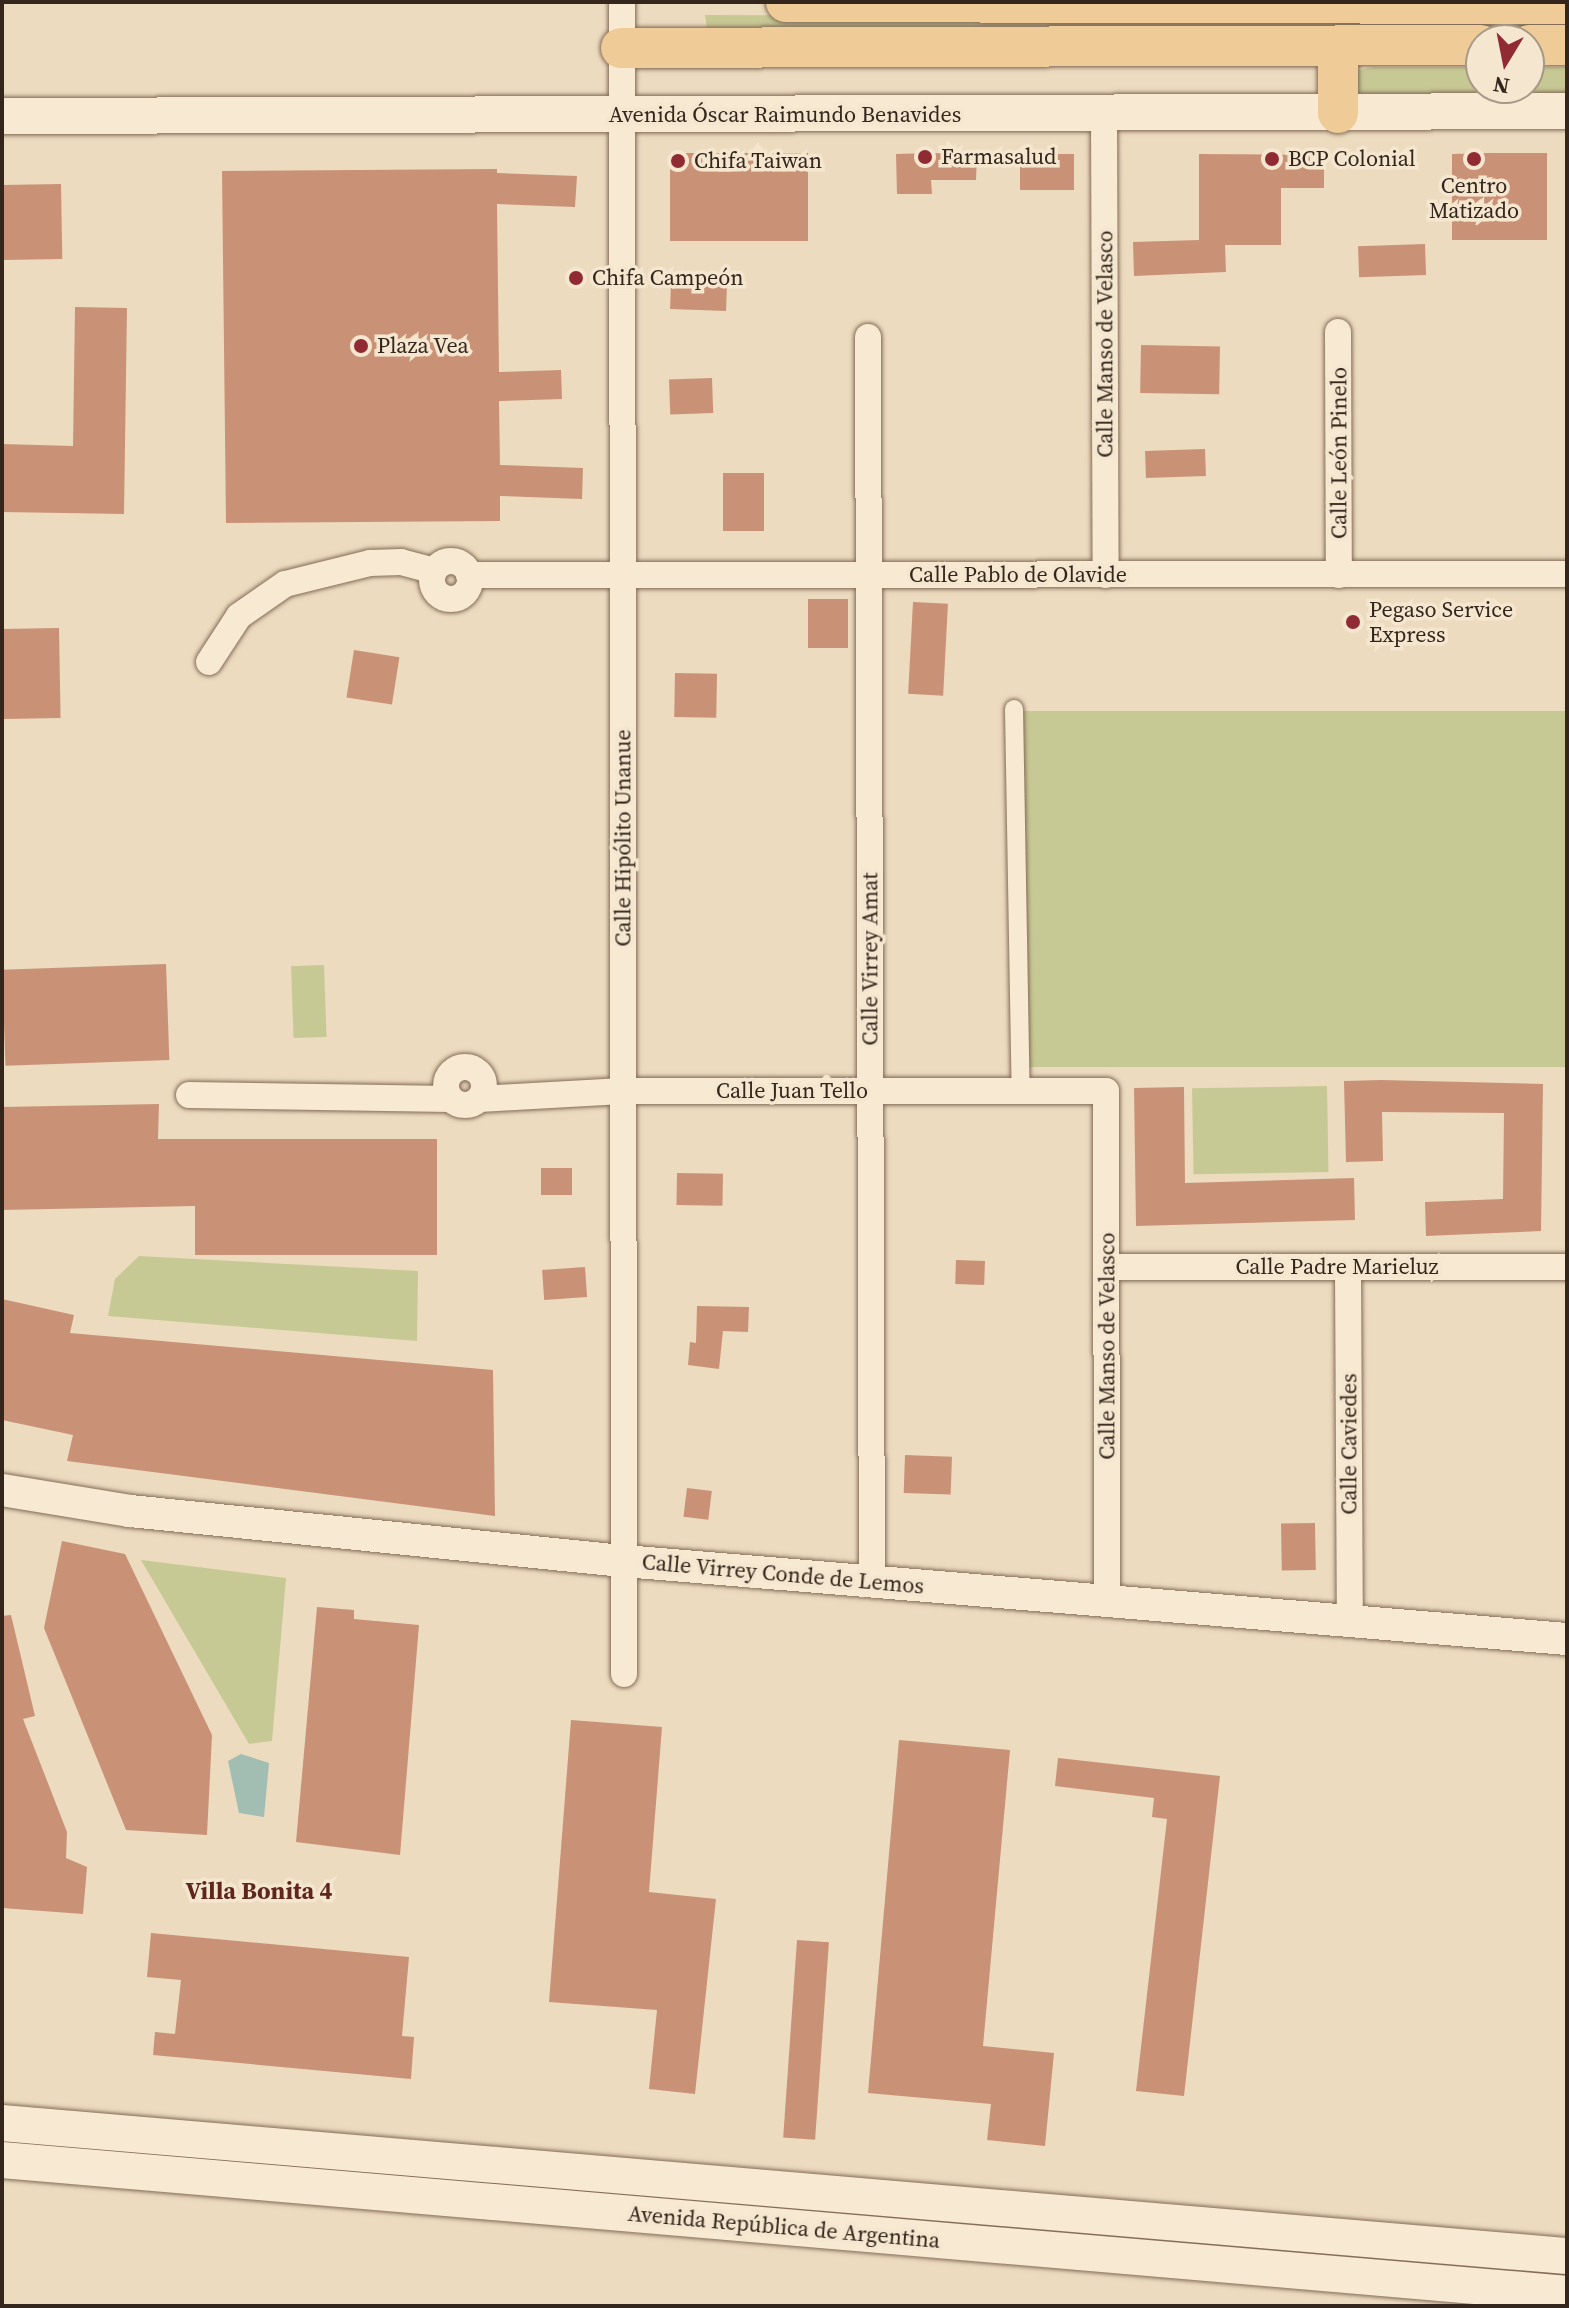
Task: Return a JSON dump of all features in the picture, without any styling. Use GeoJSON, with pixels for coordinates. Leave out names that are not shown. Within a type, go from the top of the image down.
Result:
{"type":"FeatureCollection","features":[{"type":"Feature","properties":{"kind":"main road"},"geometry":{"type":"LineString","coordinates":[[786,2],[1567,4]]}},
{"type":"Feature","properties":{"kind":"main road"},"geometry":{"type":"LineString","coordinates":[[621,48],[1465,45]]}},
{"type":"Feature","properties":{"kind":"main road"},"geometry":{"type":"LineString","coordinates":[[1545,45],[1567,45]]}},
{"type":"Feature","properties":{"kind":"main road"},"geometry":{"type":"LineString","coordinates":[[1338,46],[1338,113]]}},
{"type":"Feature","properties":{"kind":"main road","name":"Avenida Óscar Raimundo Benavides"},"geometry":{"type":"LineString","coordinates":[[2,116],[1567,111]]}},
{"type":"Feature","properties":{"kind":"main road","name":"Avenida República de Argentina"},"geometry":{"type":"LineString","coordinates":[[2,2123],[1567,2256]]}},
{"type":"Feature","properties":{"kind":"main road","name":"Avenida República de Argentina"},"geometry":{"type":"LineString","coordinates":[[2,2160],[1567,2294]]}},
{"type":"Feature","properties":{"kind":"main road"},"geometry":{"type":"LineString","coordinates":[[1037,2249],[1039,2212]]}},
{"type":"Feature","properties":{"kind":"main road"},"geometry":{"type":"LineString","coordinates":[[1327,2274],[1328,2236]]}},
{"type":"Feature","properties":{"kind":"main road"},"geometry":{"type":"LineString","coordinates":[[1478,2287],[1480,2249]]}},
{"type":"Feature","properties":{"kind":"street","name":"Calle Hipólito Unanue"},"geometry":{"type":"LineString","coordinates":[[622,2],[624,1674]]}},
{"type":"Feature","properties":{"kind":"street","name":"Calle Manso de Velasco"},"geometry":{"type":"LineString","coordinates":[[1104,113],[1106,575]]}},
{"type":"Feature","properties":{"kind":"street","name":"Calle León Pinelo"},"geometry":{"type":"LineString","coordinates":[[1338,332],[1339,575]]}},
{"type":"Feature","properties":{"kind":"street","name":"Calle Virrey Amat"},"geometry":{"type":"LineString","coordinates":[[868,337],[872,1582]]}},
{"type":"Feature","properties":{"kind":"street","name":"Calle Pablo de Olavide"},"geometry":{"type":"LineString","coordinates":[[209,662],[239,616],[285,584],[370,563],[401,562],[434,571],[434,590],[452,599],[464,594],[469,575],[1567,574]]}},
{"type":"Feature","properties":{"kind":"street"},"geometry":{"type":"LineString","coordinates":[[1014,709],[1021,1091]]}},
{"type":"Feature","properties":{"kind":"street","name":"Calle Juan Tello"},"geometry":{"type":"LineString","coordinates":[[189,1095],[451,1099],[445,1088],[448,1075],[465,1067],[481,1076],[484,1088],[479,1099],[623,1091],[1106,1091]]}},
{"type":"Feature","properties":{"kind":"street","name":"Calle Manso de Velasco"},"geometry":{"type":"LineString","coordinates":[[1106,1091],[1107,1602]]}},
{"type":"Feature","properties":{"kind":"street","name":"Calle Padre Marieluz"},"geometry":{"type":"LineString","coordinates":[[1106,1267],[1567,1267]]}},
{"type":"Feature","properties":{"kind":"street","name":"Calle Caviedes"},"geometry":{"type":"LineString","coordinates":[[1348,1267],[1350,1621]]}},
{"type":"Feature","properties":{"kind":"street","name":"Calle Virrey Conde de Lemos"},"geometry":{"type":"LineString","coordinates":[[2,1490],[130,1511],[624,1561],[1567,1639]]}},
{"type":"Feature","properties":{"kind":"green space"},"geometry":{"type":"Polygon","coordinates":[[[705,15],[1567,19],[1567,37],[1545,37],[1545,24],[1465,24],[1465,37],[708,36],[705,15]]]}},
{"type":"Feature","properties":{"kind":"green space"},"geometry":{"type":"Polygon","coordinates":[[[1373,67],[1465,67],[1465,103],[1368,104],[1353,89],[1355,71],[1373,67]]]}},
{"type":"Feature","properties":{"kind":"green space"},"geometry":{"type":"Polygon","coordinates":[[[1545,67],[1567,67],[1567,102],[1545,102],[1545,67]]]}},
{"type":"Feature","properties":{"kind":"green space"},"geometry":{"type":"Polygon","coordinates":[[[1023,711],[1567,711],[1567,1067],[1023,1067],[1023,711]]]}},
{"type":"Feature","properties":{"kind":"green space"},"geometry":{"type":"Polygon","coordinates":[[[324,965],[327,1037],[294,1038],[291,966],[324,965]]]}},
{"type":"Feature","properties":{"kind":"green space"},"geometry":{"type":"Polygon","coordinates":[[[1327,1086],[1329,1172],[1194,1174],[1192,1088],[1327,1086]]]}},
{"type":"Feature","properties":{"kind":"green space"},"geometry":{"type":"Polygon","coordinates":[[[139,1256],[418,1271],[417,1341],[108,1316],[115,1279],[139,1256]]]}},
{"type":"Feature","properties":{"kind":"green space"},"geometry":{"type":"Polygon","coordinates":[[[141,1560],[286,1578],[272,1741],[249,1744],[141,1560]]]}},
{"type":"Feature","properties":{"kind":"shaded area"},"geometry":{"type":"Polygon","coordinates":[[[241,1754],[269,1763],[264,1817],[239,1813],[228,1761],[241,1754]]]}},
{"type":"Feature","properties":{"kind":"building"},"geometry":{"type":"Polygon","coordinates":[[[670,153],[808,153],[808,241],[670,241],[670,153]]]}},
{"type":"Feature","properties":{"kind":"building"},"geometry":{"type":"Polygon","coordinates":[[[1547,153],[1547,240],[1452,240],[1452,154],[1547,153]]]}},
{"type":"Feature","properties":{"kind":"building"},"geometry":{"type":"Polygon","coordinates":[[[896,154],[977,154],[976,180],[931,180],[932,194],[897,194],[896,154]]]}},
{"type":"Feature","properties":{"kind":"building"},"geometry":{"type":"Polygon","coordinates":[[[1020,154],[1074,154],[1074,190],[1020,190],[1020,154]]]}},
{"type":"Feature","properties":{"kind":"building"},"geometry":{"type":"Polygon","coordinates":[[[1199,154],[1324,155],[1324,188],[1281,188],[1281,245],[1225,245],[1226,272],[1134,276],[1133,242],[1199,240],[1199,154]]]}},
{"type":"Feature","properties":{"kind":"building","name":"Plaza Vea"},"geometry":{"type":"Polygon","coordinates":[[[497,169],[497,173],[577,176],[575,207],[497,204],[499,372],[561,370],[562,399],[499,401],[500,465],[583,468],[582,499],[500,496],[500,521],[226,523],[222,171],[497,169]]]}},
{"type":"Feature","properties":{"kind":"building"},"geometry":{"type":"Polygon","coordinates":[[[61,184],[62,259],[3,260],[2,185],[61,184]]]}},
{"type":"Feature","properties":{"kind":"building"},"geometry":{"type":"Polygon","coordinates":[[[1425,244],[1426,275],[1359,277],[1358,246],[1425,244]]]}},
{"type":"Feature","properties":{"kind":"building"},"geometry":{"type":"Polygon","coordinates":[[[671,283],[727,285],[726,311],[670,309],[671,283]]]}},
{"type":"Feature","properties":{"kind":"building"},"geometry":{"type":"Polygon","coordinates":[[[75,307],[127,308],[124,514],[2,512],[2,444],[73,446],[75,307]]]}},
{"type":"Feature","properties":{"kind":"building"},"geometry":{"type":"Polygon","coordinates":[[[1141,345],[1220,346],[1219,394],[1140,393],[1141,345]]]}},
{"type":"Feature","properties":{"kind":"building"},"geometry":{"type":"Polygon","coordinates":[[[712,378],[713,413],[670,414],[669,380],[712,378]]]}},
{"type":"Feature","properties":{"kind":"building"},"geometry":{"type":"Polygon","coordinates":[[[1205,449],[1206,476],[1146,478],[1145,451],[1205,449]]]}},
{"type":"Feature","properties":{"kind":"building"},"geometry":{"type":"Polygon","coordinates":[[[723,473],[764,473],[764,531],[723,531],[723,473]]]}},
{"type":"Feature","properties":{"kind":"building"},"geometry":{"type":"Polygon","coordinates":[[[808,599],[848,599],[848,648],[808,648],[808,599]]]}},
{"type":"Feature","properties":{"kind":"building"},"geometry":{"type":"Polygon","coordinates":[[[913,602],[948,604],[943,696],[908,694],[913,602]]]}},
{"type":"Feature","properties":{"kind":"building"},"geometry":{"type":"Polygon","coordinates":[[[59,628],[61,718],[4,719],[2,629],[59,628]]]}},
{"type":"Feature","properties":{"kind":"building"},"geometry":{"type":"Polygon","coordinates":[[[354,650],[399,657],[392,705],[346,697],[354,650]]]}},
{"type":"Feature","properties":{"kind":"building"},"geometry":{"type":"Polygon","coordinates":[[[675,673],[717,674],[716,718],[674,717],[675,673]]]}},
{"type":"Feature","properties":{"kind":"building"},"geometry":{"type":"Polygon","coordinates":[[[166,964],[169,1060],[5,1066],[2,970],[166,964]]]}},
{"type":"Feature","properties":{"kind":"building"},"geometry":{"type":"Polygon","coordinates":[[[1344,1081],[1543,1084],[1541,1231],[1426,1236],[1425,1202],[1503,1199],[1504,1113],[1382,1112],[1383,1161],[1346,1162],[1344,1081]]]}},
{"type":"Feature","properties":{"kind":"building"},"geometry":{"type":"Polygon","coordinates":[[[1184,1087],[1185,1183],[1354,1178],[1355,1220],[1136,1226],[1134,1088],[1184,1087]]]}},
{"type":"Feature","properties":{"kind":"building"},"geometry":{"type":"Polygon","coordinates":[[[159,1104],[158,1139],[437,1139],[437,1255],[195,1255],[195,1206],[2,1210],[2,1107],[159,1104]]]}},
{"type":"Feature","properties":{"kind":"building"},"geometry":{"type":"Polygon","coordinates":[[[541,1168],[572,1168],[572,1195],[541,1195],[541,1168]]]}},
{"type":"Feature","properties":{"kind":"building"},"geometry":{"type":"Polygon","coordinates":[[[677,1173],[723,1174],[722,1206],[676,1205],[677,1173]]]}},
{"type":"Feature","properties":{"kind":"building"},"geometry":{"type":"Polygon","coordinates":[[[956,1260],[985,1261],[984,1285],[955,1284],[956,1260]]]}},
{"type":"Feature","properties":{"kind":"building"},"geometry":{"type":"Polygon","coordinates":[[[585,1267],[587,1297],[544,1300],[542,1270],[585,1267]]]}},
{"type":"Feature","properties":{"kind":"building"},"geometry":{"type":"Polygon","coordinates":[[[2,1299],[74,1315],[70,1333],[493,1370],[495,1516],[67,1461],[73,1435],[2,1420],[2,1299]]]}},
{"type":"Feature","properties":{"kind":"building"},"geometry":{"type":"Polygon","coordinates":[[[697,1306],[749,1307],[748,1332],[723,1331],[719,1369],[688,1365],[690,1342],[696,1343],[697,1306]]]}},
{"type":"Feature","properties":{"kind":"building"},"geometry":{"type":"Polygon","coordinates":[[[905,1455],[952,1457],[951,1495],[904,1493],[905,1455]]]}},
{"type":"Feature","properties":{"kind":"building"},"geometry":{"type":"Polygon","coordinates":[[[687,1488],[712,1491],[708,1520],[683,1517],[687,1488]]]}},
{"type":"Feature","properties":{"kind":"building"},"geometry":{"type":"Polygon","coordinates":[[[1315,1523],[1316,1570],[1282,1571],[1281,1524],[1315,1523]]]}},
{"type":"Feature","properties":{"kind":"building"},"geometry":{"type":"Polygon","coordinates":[[[62,1541],[125,1554],[212,1735],[207,1835],[126,1830],[44,1628],[62,1541]]]}},
{"type":"Feature","properties":{"kind":"building"},"geometry":{"type":"Polygon","coordinates":[[[317,1607],[354,1610],[354,1619],[419,1625],[400,1855],[296,1842],[317,1607]]]}},
{"type":"Feature","properties":{"kind":"building"},"geometry":{"type":"Polygon","coordinates":[[[11,1615],[35,1716],[23,1719],[67,1832],[66,1858],[87,1867],[83,1914],[2,1908],[2,1616],[11,1615]]]}},
{"type":"Feature","properties":{"kind":"building"},"geometry":{"type":"Polygon","coordinates":[[[571,1720],[662,1727],[649,1892],[716,1899],[695,2094],[649,2089],[657,2010],[549,2002],[571,1720]]]}},
{"type":"Feature","properties":{"kind":"building"},"geometry":{"type":"Polygon","coordinates":[[[899,1740],[1010,1750],[983,2046],[1054,2053],[1045,2146],[987,2140],[991,2104],[868,2093],[899,1740]]]}},
{"type":"Feature","properties":{"kind":"building"},"geometry":{"type":"Polygon","coordinates":[[[1058,1758],[1220,1776],[1184,2096],[1136,2091],[1167,1819],[1152,1817],[1154,1798],[1055,1786],[1058,1758]]]}},
{"type":"Feature","properties":{"kind":"building"},"geometry":{"type":"Polygon","coordinates":[[[151,1933],[409,1957],[402,2036],[414,2037],[411,2079],[153,2055],[155,2032],[175,2034],[181,1980],[147,1977],[151,1933]]]}},
{"type":"Feature","properties":{"kind":"building"},"geometry":{"type":"Polygon","coordinates":[[[797,1940],[829,1942],[815,2140],[783,2138],[797,1940]]]}},
{"type":"Feature","properties":{"kind":"place","name":"Farmasalud"},"geometry":{"type":"Point","coordinates":[925,157]}},
{"type":"Feature","properties":{"kind":"place","name":"BCP Colonial"},"geometry":{"type":"Point","coordinates":[1272,159]}},
{"type":"Feature","properties":{"kind":"place","name":"Centro Matizado"},"geometry":{"type":"Point","coordinates":[1474,159]}},
{"type":"Feature","properties":{"kind":"place","name":"Chifa Taiwan"},"geometry":{"type":"Point","coordinates":[678,161]}},
{"type":"Feature","properties":{"kind":"place","name":"Chifa Campeón"},"geometry":{"type":"Point","coordinates":[576,278]}},
{"type":"Feature","properties":{"kind":"place","name":"Plaza Vea"},"geometry":{"type":"Point","coordinates":[361,346]}},
{"type":"Feature","properties":{"kind":"place","name":"Pegaso Service Express"},"geometry":{"type":"Point","coordinates":[1353,622]}},
{"type":"Feature","properties":{"kind":"district","name":"Villa Bonita 4"},"geometry":{"type":"Point","coordinates":[259,1891]}}]}
